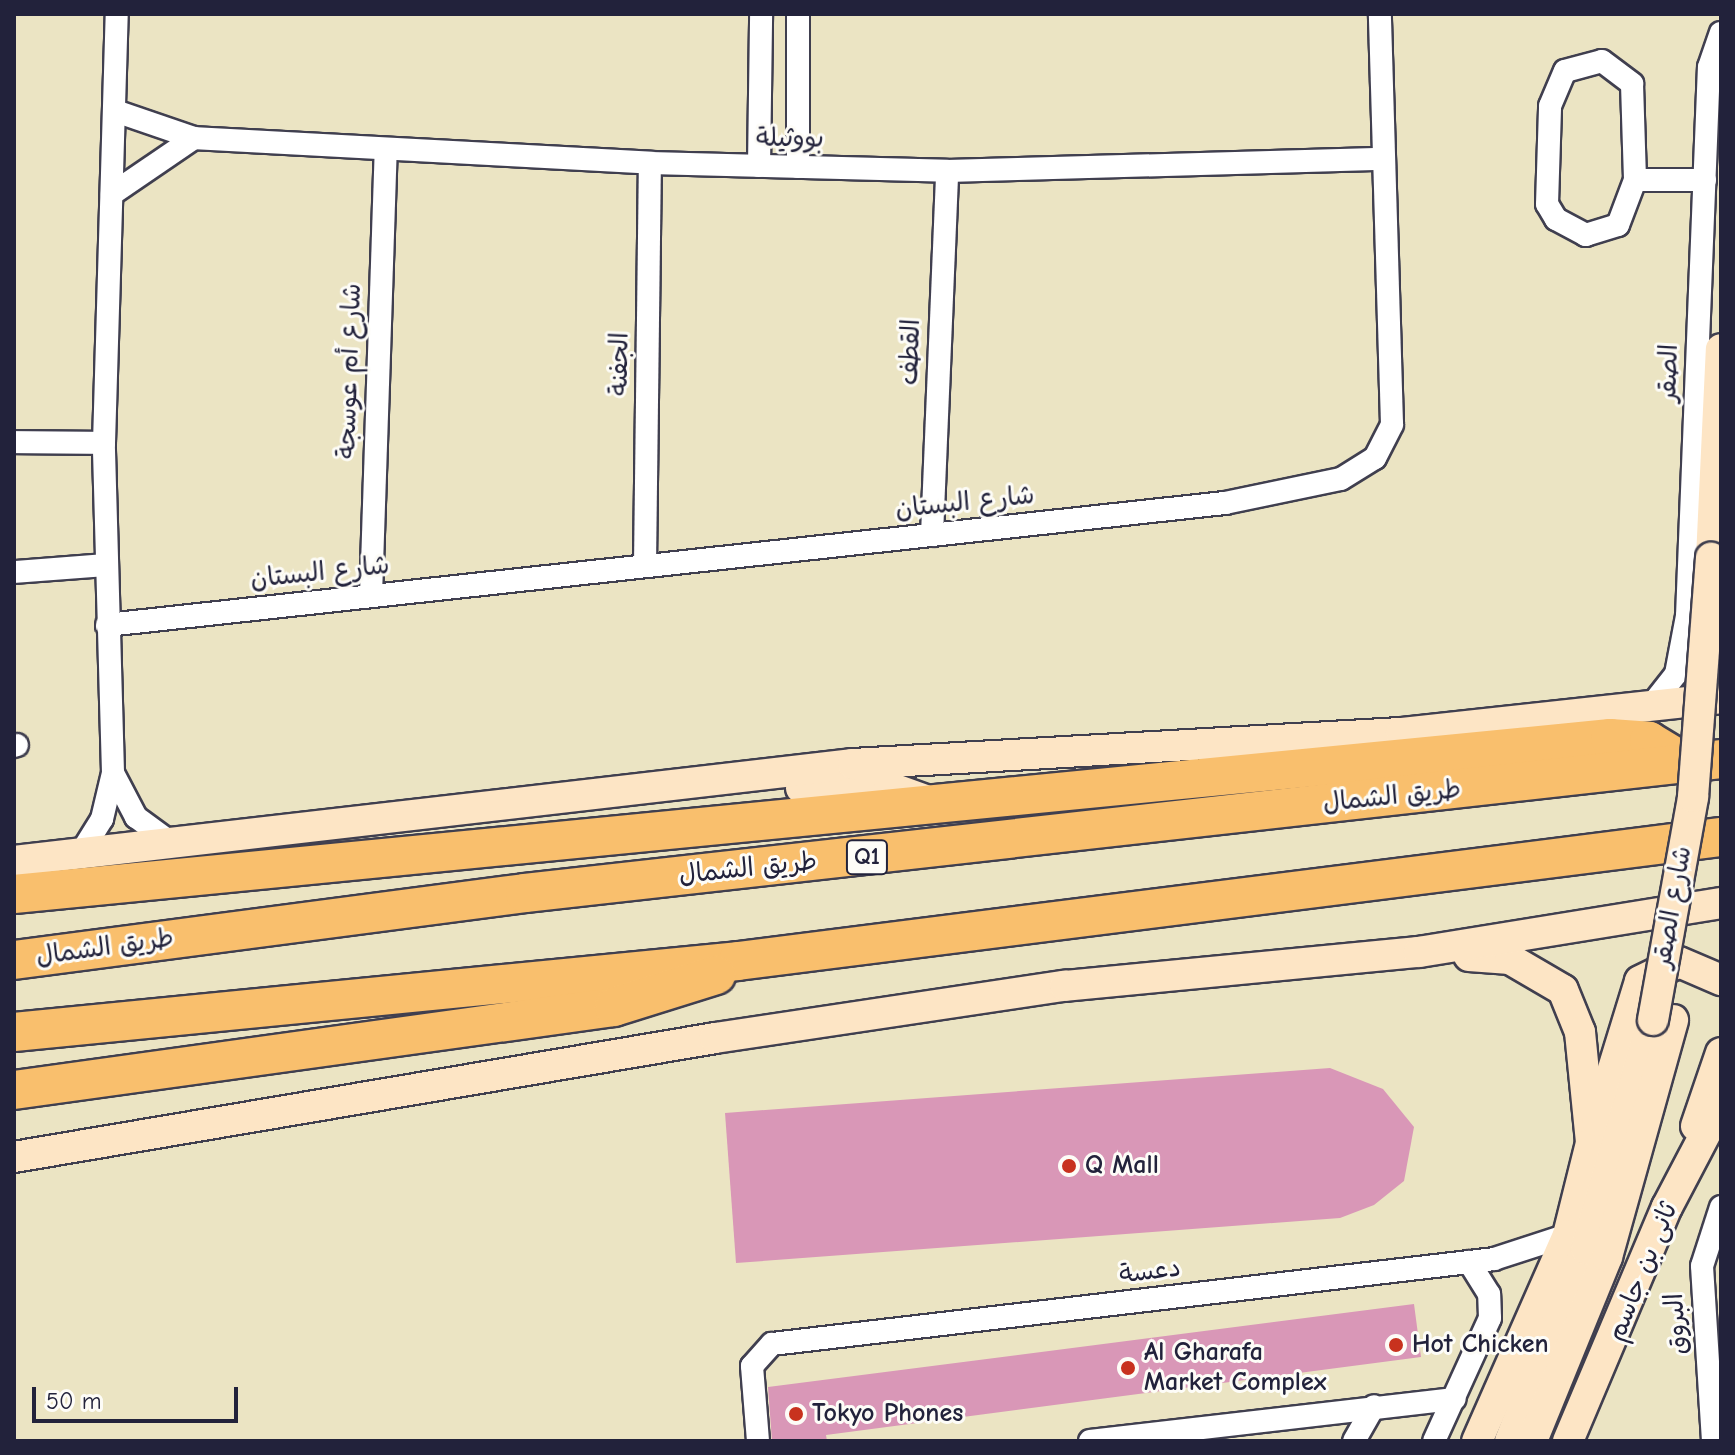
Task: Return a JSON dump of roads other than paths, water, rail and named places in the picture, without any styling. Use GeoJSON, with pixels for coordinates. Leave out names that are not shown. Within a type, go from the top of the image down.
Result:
{"type":"FeatureCollection","features":[{"type":"Feature","properties":{"kind":"highway"},"geometry":{"type":"LineString","coordinates":[[14,894],[1621,738],[1649,741],[1704,761]]}},
{"type":"Feature","properties":{"kind":"highway","name":"طريق الشمال"},"geometry":{"type":"LineString","coordinates":[[14,960],[525,893],[1704,761]]}},
{"type":"Feature","properties":{"kind":"highway"},"geometry":{"type":"LineString","coordinates":[[14,1032],[738,961],[1721,837]]}},
{"type":"Feature","properties":{"kind":"highway"},"geometry":{"type":"LineString","coordinates":[[14,1090],[614,1007],[684,990],[738,961]]}},
{"type":"Feature","properties":{"kind":"main road","name":"شارع الصقر"},"geometry":{"type":"LineString","coordinates":[[1510,1441],[1571,1293],[1663,1020],[1693,797],[1711,558],[1721,349]]}},
{"type":"Feature","properties":{"kind":"main road"},"geometry":{"type":"LineString","coordinates":[[14,861],[82,851],[669,790],[853,764],[1401,733],[1721,698]]}},
{"type":"Feature","properties":{"kind":"main road","name":"شارع الصقر"},"geometry":{"type":"LineString","coordinates":[[1532,1441],[1607,1257],[1663,1020],[1721,729]]}},
{"type":"Feature","properties":{"kind":"main road"},"geometry":{"type":"LineString","coordinates":[[669,790],[889,787],[940,805]]}},
{"type":"Feature","properties":{"kind":"main road"},"geometry":{"type":"LineString","coordinates":[[14,1157],[179,1132],[715,1038],[1050,989],[1419,952],[1721,903]]}},
{"type":"Feature","properties":{"kind":"main road"},"geometry":{"type":"LineString","coordinates":[[1419,952],[1510,959],[1563,990],[1580,1032],[1591,1143]]}},
{"type":"Feature","properties":{"kind":"main road"},"geometry":{"type":"LineString","coordinates":[[1477,1441],[1568,1235],[1591,1143],[1640,981],[1679,962],[1721,980]]}},
{"type":"Feature","properties":{"kind":"main road"},"geometry":{"type":"LineString","coordinates":[[1667,1207],[1721,1053]]}},
{"type":"Feature","properties":{"kind":"main road","name":"ثانى بن جاسم"},"geometry":{"type":"LineString","coordinates":[[1568,1441],[1667,1207],[1721,1104]]}},
{"type":"Feature","properties":{"kind":"main road"},"geometry":{"type":"LineString","coordinates":[[14,1179],[179,1132]]}},
{"type":"Feature","properties":{"kind":"street"},"geometry":{"type":"LineString","coordinates":[[82,851],[102,819],[113,773],[104,443],[117,14]]}},
{"type":"Feature","properties":{"kind":"street"},"geometry":{"type":"LineString","coordinates":[[759,166],[761,14]]}},
{"type":"Feature","properties":{"kind":"street"},"geometry":{"type":"LineString","coordinates":[[798,14],[798,167]]}},
{"type":"Feature","properties":{"kind":"street","name":"شارع البستان"},"geometry":{"type":"LineString","coordinates":[[107,625],[1225,503],[1341,479],[1375,458],[1392,424],[1380,14]]}},
{"type":"Feature","properties":{"kind":"street","name":"الصقر"},"geometry":{"type":"LineString","coordinates":[[1650,707],[1676,674],[1687,616],[1709,67],[1721,33]]}},
{"type":"Feature","properties":{"kind":"street"},"geometry":{"type":"LineString","coordinates":[[1582,62],[1619,69],[1632,84],[1635,180],[1629,212],[1603,234],[1569,230],[1547,204],[1554,87],[1582,62]]}},
{"type":"Feature","properties":{"kind":"street","name":"بووثيلة"},"geometry":{"type":"LineString","coordinates":[[115,111],[194,138],[650,163],[947,171],[1384,159]]}},
{"type":"Feature","properties":{"kind":"street"},"geometry":{"type":"LineString","coordinates":[[112,194],[194,138]]}},
{"type":"Feature","properties":{"kind":"street","name":"شارع أم عوسجة"},"geometry":{"type":"LineString","coordinates":[[371,595],[386,149]]}},
{"type":"Feature","properties":{"kind":"street","name":"الجفنة"},"geometry":{"type":"LineString","coordinates":[[645,565],[650,163]]}},
{"type":"Feature","properties":{"kind":"street","name":"القطف"},"geometry":{"type":"LineString","coordinates":[[932,535],[947,171]]}},
{"type":"Feature","properties":{"kind":"street"},"geometry":{"type":"LineString","coordinates":[[1635,180],[1705,180]]}},
{"type":"Feature","properties":{"kind":"street"},"geometry":{"type":"LineString","coordinates":[[14,442],[104,443]]}},
{"type":"Feature","properties":{"kind":"street"},"geometry":{"type":"LineString","coordinates":[[14,572],[105,565]]}},
{"type":"Feature","properties":{"kind":"street"},"geometry":{"type":"LineString","coordinates":[[1687,616],[1698,636],[1721,650]]}},
{"type":"Feature","properties":{"kind":"street"},"geometry":{"type":"LineString","coordinates":[[113,773],[136,817],[170,842]]}},
{"type":"Feature","properties":{"kind":"street","name":"البروق"},"geometry":{"type":"LineString","coordinates":[[1713,1441],[1702,1266],[1721,1207]]}},
{"type":"Feature","properties":{"kind":"street","name":"دعسة"},"geometry":{"type":"LineString","coordinates":[[758,1441],[751,1373],[759,1353],[780,1343],[1469,1262],[1568,1235]]}},
{"type":"Feature","properties":{"kind":"street"},"geometry":{"type":"LineString","coordinates":[[1434,1441],[1490,1318],[1489,1294],[1469,1262]]}},
{"type":"Feature","properties":{"kind":"street"},"geometry":{"type":"LineString","coordinates":[[1090,1441],[1455,1399]]}},
{"type":"Feature","properties":{"kind":"street"},"geometry":{"type":"LineString","coordinates":[[1354,1441],[1374,1406]]}},
{"type":"Feature","properties":{"kind":"place","name":"Q Mall"},"geometry":{"type":"Point","coordinates":[1069,1166]}},
{"type":"Feature","properties":{"kind":"place","name":"Hot Chicken"},"geometry":{"type":"Point","coordinates":[1396,1345]}},
{"type":"Feature","properties":{"kind":"place","name":"Al Gharafa Market Complex"},"geometry":{"type":"Point","coordinates":[1128,1368]}},
{"type":"Feature","properties":{"kind":"place","name":"Tokyo Phones"},"geometry":{"type":"Point","coordinates":[796,1414]}}]}
